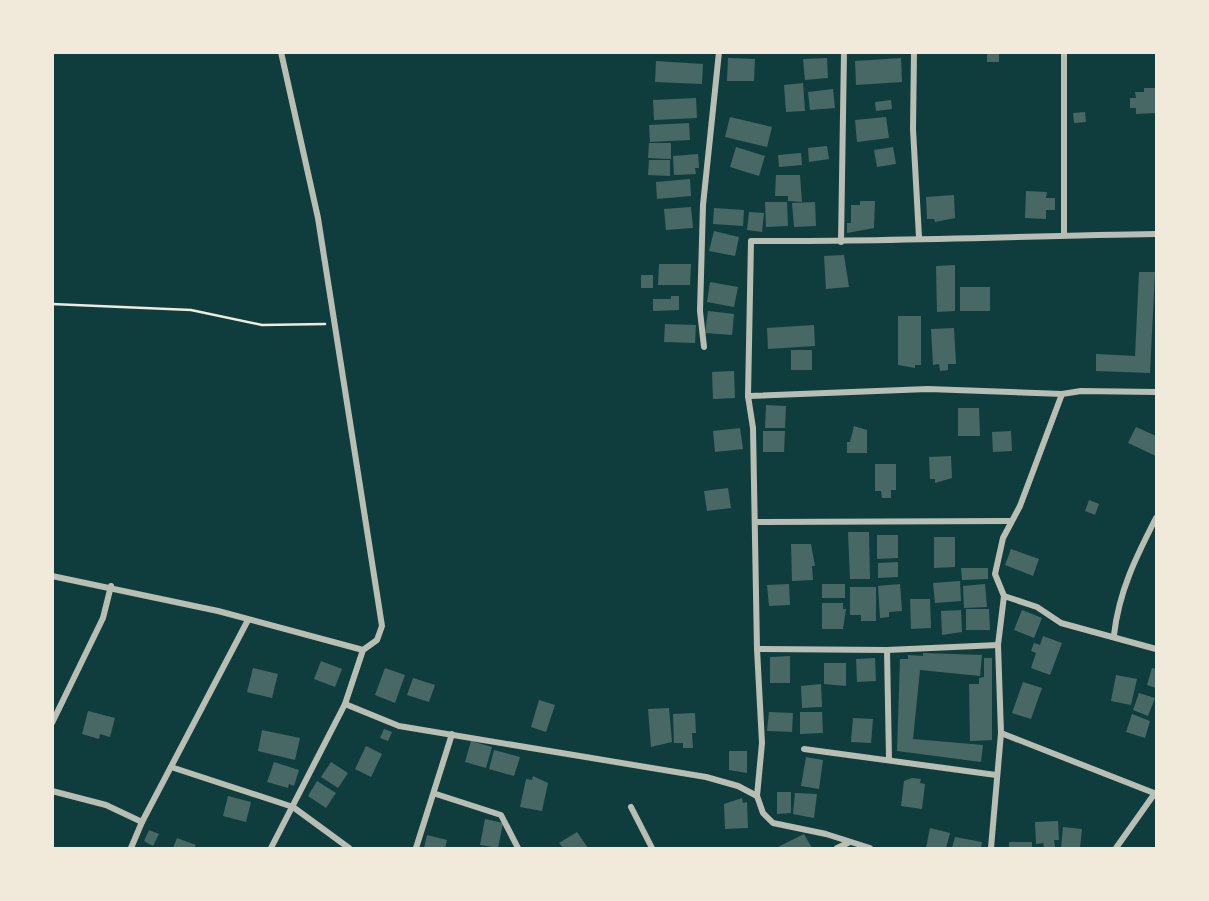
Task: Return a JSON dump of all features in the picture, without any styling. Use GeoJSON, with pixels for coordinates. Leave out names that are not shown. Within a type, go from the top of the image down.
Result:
{"type":"FeatureCollection","features":[{"type":"Feature","properties":{"kind":"street"},"geometry":{"type":"LineString","coordinates":[[271,849],[345,704],[363,650],[377,640],[382,626],[332,323],[318,218],[300,150],[281,52]]}},
{"type":"Feature","properties":{"kind":"street"},"geometry":{"type":"LineString","coordinates":[[704,347],[700,311],[703,205],[719,52]]}},
{"type":"Feature","properties":{"kind":"street"},"geometry":{"type":"LineString","coordinates":[[841,242],[844,52]]}},
{"type":"Feature","properties":{"kind":"street"},"geometry":{"type":"LineString","coordinates":[[1064,52],[1064,235]]}},
{"type":"Feature","properties":{"kind":"street"},"geometry":{"type":"LineString","coordinates":[[913,53],[913,130],[919,237]]}},
{"type":"Feature","properties":{"kind":"street"},"geometry":{"type":"LineString","coordinates":[[870,849],[826,834],[773,823],[764,813],[757,796],[762,743],[757,649],[753,428],[748,396],[751,241],[841,242],[919,237],[955,240],[1157,234]]}},
{"type":"Feature","properties":{"kind":"street"},"geometry":{"type":"LineString","coordinates":[[748,396],[928,389],[1062,394],[1081,391],[1157,392]]}},
{"type":"Feature","properties":{"kind":"street"},"geometry":{"type":"LineString","coordinates":[[991,849],[1001,733],[998,645],[1004,596],[995,575],[1009,521],[1024,495],[1062,394]]}},
{"type":"Feature","properties":{"kind":"street"},"geometry":{"type":"LineString","coordinates":[[1114,635],[1122,590],[1135,558],[1157,518]]}},
{"type":"Feature","properties":{"kind":"street"},"geometry":{"type":"LineString","coordinates":[[755,522],[1009,521]]}},
{"type":"Feature","properties":{"kind":"street"},"geometry":{"type":"LineString","coordinates":[[52,576],[111,586],[363,650]]}},
{"type":"Feature","properties":{"kind":"street"},"geometry":{"type":"LineString","coordinates":[[52,723],[103,618],[111,586]]}},
{"type":"Feature","properties":{"kind":"street"},"geometry":{"type":"LineString","coordinates":[[1004,596],[1037,607],[1061,624],[1114,635],[1157,649]]}},
{"type":"Feature","properties":{"kind":"street"},"geometry":{"type":"LineString","coordinates":[[131,849],[142,821],[248,620]]}},
{"type":"Feature","properties":{"kind":"street"},"geometry":{"type":"LineString","coordinates":[[757,649],[887,650],[998,645]]}},
{"type":"Feature","properties":{"kind":"street"},"geometry":{"type":"LineString","coordinates":[[887,650],[889,759]]}},
{"type":"Feature","properties":{"kind":"street"},"geometry":{"type":"LineString","coordinates":[[345,704],[399,726],[706,777],[738,786],[757,796]]}},
{"type":"Feature","properties":{"kind":"street"},"geometry":{"type":"LineString","coordinates":[[1001,733],[1155,792],[1116,849]]}},
{"type":"Feature","properties":{"kind":"street"},"geometry":{"type":"LineString","coordinates":[[416,849],[436,794],[452,734]]}},
{"type":"Feature","properties":{"kind":"street"},"geometry":{"type":"LineString","coordinates":[[804,749],[996,775]]}},
{"type":"Feature","properties":{"kind":"street"},"geometry":{"type":"LineString","coordinates":[[171,767],[293,807],[349,849]]}},
{"type":"Feature","properties":{"kind":"street"},"geometry":{"type":"LineString","coordinates":[[52,791],[106,805],[142,821]]}},
{"type":"Feature","properties":{"kind":"street"},"geometry":{"type":"LineString","coordinates":[[436,794],[500,815],[518,849]]}},
{"type":"Feature","properties":{"kind":"street"},"geometry":{"type":"LineString","coordinates":[[631,807],[652,849]]}},
{"type":"Feature","properties":{"kind":"street"},"geometry":{"type":"LineString","coordinates":[[837,849],[848,843]]}},
{"type":"Feature","properties":{"kind":"path"},"geometry":{"type":"LineString","coordinates":[[52,304],[191,310],[262,325],[332,323]]}},
{"type":"Feature","properties":{"kind":"building"},"geometry":{"type":"Polygon","coordinates":[[[987,54],[999,54],[999,62],[987,62],[987,54]]]}},
{"type":"Feature","properties":{"kind":"building"},"geometry":{"type":"Polygon","coordinates":[[[728,58],[755,59],[754,81],[727,81],[728,58]]]}},
{"type":"Feature","properties":{"kind":"building"},"geometry":{"type":"Polygon","coordinates":[[[827,58],[828,78],[805,80],[803,59],[827,58]]]}},
{"type":"Feature","properties":{"kind":"building"},"geometry":{"type":"Polygon","coordinates":[[[901,58],[902,82],[856,85],[855,61],[901,58]]]}},
{"type":"Feature","properties":{"kind":"building"},"geometry":{"type":"Polygon","coordinates":[[[656,61],[703,64],[702,84],[655,82],[656,61]]]}},
{"type":"Feature","properties":{"kind":"building"},"geometry":{"type":"Polygon","coordinates":[[[803,83],[805,111],[786,112],[784,85],[803,83]]]}},
{"type":"Feature","properties":{"kind":"building"},"geometry":{"type":"Polygon","coordinates":[[[1144,88],[1155,88],[1156,113],[1136,114],[1136,108],[1130,108],[1130,98],[1136,98],[1135,92],[1144,92],[1144,88]]]}},
{"type":"Feature","properties":{"kind":"building"},"geometry":{"type":"Polygon","coordinates":[[[833,89],[835,108],[810,110],[808,92],[833,89]]]}},
{"type":"Feature","properties":{"kind":"building"},"geometry":{"type":"Polygon","coordinates":[[[696,98],[697,118],[654,120],[653,100],[696,98]]]}},
{"type":"Feature","properties":{"kind":"building"},"geometry":{"type":"Polygon","coordinates":[[[891,100],[892,109],[876,111],[875,102],[891,100]]]}},
{"type":"Feature","properties":{"kind":"building"},"geometry":{"type":"Polygon","coordinates":[[[1085,112],[1086,122],[1074,123],[1073,113],[1085,112]]]}},
{"type":"Feature","properties":{"kind":"building"},"geometry":{"type":"Polygon","coordinates":[[[730,117],[772,127],[767,147],[725,137],[730,117]]]}},
{"type":"Feature","properties":{"kind":"building"},"geometry":{"type":"Polygon","coordinates":[[[886,117],[889,138],[857,142],[855,120],[886,117]]]}},
{"type":"Feature","properties":{"kind":"building"},"geometry":{"type":"Polygon","coordinates":[[[689,123],[690,140],[650,142],[649,125],[689,123]]]}},
{"type":"Feature","properties":{"kind":"building"},"geometry":{"type":"Polygon","coordinates":[[[649,143],[671,143],[671,159],[648,158],[649,143]]]}},
{"type":"Feature","properties":{"kind":"building"},"geometry":{"type":"Polygon","coordinates":[[[827,146],[829,159],[809,162],[808,148],[827,146]]]}},
{"type":"Feature","properties":{"kind":"building"},"geometry":{"type":"Polygon","coordinates":[[[736,147],[765,156],[759,176],[730,167],[736,147]]]}},
{"type":"Feature","properties":{"kind":"building"},"geometry":{"type":"Polygon","coordinates":[[[893,147],[896,164],[877,167],[874,150],[893,147]]]}},
{"type":"Feature","properties":{"kind":"building"},"geometry":{"type":"Polygon","coordinates":[[[801,153],[802,165],[779,167],[778,155],[801,153]]]}},
{"type":"Feature","properties":{"kind":"building"},"geometry":{"type":"Polygon","coordinates":[[[698,154],[699,168],[695,168],[696,174],[674,175],[673,156],[698,154]]]}},
{"type":"Feature","properties":{"kind":"building"},"geometry":{"type":"Polygon","coordinates":[[[649,160],[670,160],[670,176],[648,175],[649,160]]]}},
{"type":"Feature","properties":{"kind":"building"},"geometry":{"type":"Polygon","coordinates":[[[776,175],[800,175],[802,202],[788,201],[788,196],[775,196],[776,175]]]}},
{"type":"Feature","properties":{"kind":"building"},"geometry":{"type":"Polygon","coordinates":[[[690,179],[691,196],[657,199],[656,182],[690,179]]]}},
{"type":"Feature","properties":{"kind":"building"},"geometry":{"type":"Polygon","coordinates":[[[1026,191],[1047,192],[1046,198],[1055,198],[1055,210],[1046,210],[1046,219],[1025,218],[1026,191]]]}},
{"type":"Feature","properties":{"kind":"building"},"geometry":{"type":"Polygon","coordinates":[[[954,195],[955,218],[935,222],[934,219],[927,219],[926,197],[954,195]]]}},
{"type":"Feature","properties":{"kind":"building"},"geometry":{"type":"Polygon","coordinates":[[[860,201],[875,201],[874,228],[847,233],[847,223],[851,223],[851,205],[860,205],[860,201]]]}},
{"type":"Feature","properties":{"kind":"building"},"geometry":{"type":"Polygon","coordinates":[[[765,202],[787,202],[788,226],[766,227],[765,202]]]}},
{"type":"Feature","properties":{"kind":"building"},"geometry":{"type":"Polygon","coordinates":[[[815,202],[816,226],[794,227],[792,203],[815,202]]]}},
{"type":"Feature","properties":{"kind":"building"},"geometry":{"type":"Polygon","coordinates":[[[691,207],[693,228],[666,230],[664,209],[691,207]]]}},
{"type":"Feature","properties":{"kind":"building"},"geometry":{"type":"Polygon","coordinates":[[[714,208],[744,210],[743,226],[713,224],[714,208]]]}},
{"type":"Feature","properties":{"kind":"building"},"geometry":{"type":"Polygon","coordinates":[[[749,212],[764,213],[762,232],[747,230],[749,212]]]}},
{"type":"Feature","properties":{"kind":"building"},"geometry":{"type":"Polygon","coordinates":[[[714,231],[739,237],[735,256],[709,251],[714,231]]]}},
{"type":"Feature","properties":{"kind":"building"},"geometry":{"type":"Polygon","coordinates":[[[844,255],[849,287],[826,289],[824,256],[844,255]]]}},
{"type":"Feature","properties":{"kind":"building"},"geometry":{"type":"Polygon","coordinates":[[[659,264],[691,264],[690,285],[658,285],[659,264]]]}},
{"type":"Feature","properties":{"kind":"building"},"geometry":{"type":"Polygon","coordinates":[[[955,265],[955,311],[937,312],[936,266],[955,265]]]}},
{"type":"Feature","properties":{"kind":"building"},"geometry":{"type":"Polygon","coordinates":[[[1139,272],[1155,272],[1150,373],[1096,371],[1096,354],[1135,356],[1139,272]]]}},
{"type":"Feature","properties":{"kind":"building"},"geometry":{"type":"Polygon","coordinates":[[[641,275],[653,275],[653,288],[641,288],[641,275]]]}},
{"type":"Feature","properties":{"kind":"building"},"geometry":{"type":"Polygon","coordinates":[[[710,282],[738,287],[734,307],[707,302],[710,282]]]}},
{"type":"Feature","properties":{"kind":"building"},"geometry":{"type":"Polygon","coordinates":[[[960,287],[990,287],[990,311],[960,311],[960,287]]]}},
{"type":"Feature","properties":{"kind":"building"},"geometry":{"type":"Polygon","coordinates":[[[671,296],[679,296],[679,310],[653,311],[653,299],[671,299],[671,296]]]}},
{"type":"Feature","properties":{"kind":"building"},"geometry":{"type":"Polygon","coordinates":[[[708,311],[734,314],[732,335],[705,333],[708,311]]]}},
{"type":"Feature","properties":{"kind":"building"},"geometry":{"type":"Polygon","coordinates":[[[898,316],[921,316],[921,365],[915,365],[915,368],[898,365],[898,316]]]}},
{"type":"Feature","properties":{"kind":"building"},"geometry":{"type":"Polygon","coordinates":[[[665,324],[696,325],[695,343],[664,342],[665,324]]]}},
{"type":"Feature","properties":{"kind":"building"},"geometry":{"type":"Polygon","coordinates":[[[814,325],[815,346],[768,349],[767,328],[814,325]]]}},
{"type":"Feature","properties":{"kind":"building"},"geometry":{"type":"Polygon","coordinates":[[[954,328],[956,364],[948,364],[948,370],[940,371],[939,364],[933,365],[931,329],[954,328]]]}},
{"type":"Feature","properties":{"kind":"building"},"geometry":{"type":"Polygon","coordinates":[[[791,350],[812,350],[812,370],[791,370],[791,350]]]}},
{"type":"Feature","properties":{"kind":"building"},"geometry":{"type":"Polygon","coordinates":[[[734,371],[735,398],[713,399],[712,372],[734,371]]]}},
{"type":"Feature","properties":{"kind":"building"},"geometry":{"type":"Polygon","coordinates":[[[766,405],[786,406],[785,428],[765,428],[766,405]]]}},
{"type":"Feature","properties":{"kind":"building"},"geometry":{"type":"Polygon","coordinates":[[[958,408],[979,408],[980,436],[958,436],[958,408]]]}},
{"type":"Feature","properties":{"kind":"building"},"geometry":{"type":"Polygon","coordinates":[[[854,426],[867,430],[867,453],[847,453],[847,442],[850,442],[854,426]]]}},
{"type":"Feature","properties":{"kind":"building"},"geometry":{"type":"Polygon","coordinates":[[[1136,427],[1156,436],[1156,456],[1128,443],[1136,427]]]}},
{"type":"Feature","properties":{"kind":"building"},"geometry":{"type":"Polygon","coordinates":[[[740,428],[743,449],[715,452],[713,431],[740,428]]]}},
{"type":"Feature","properties":{"kind":"building"},"geometry":{"type":"Polygon","coordinates":[[[763,431],[785,431],[784,452],[763,452],[763,431]]]}},
{"type":"Feature","properties":{"kind":"building"},"geometry":{"type":"Polygon","coordinates":[[[1011,431],[1012,451],[993,452],[992,432],[1011,431]]]}},
{"type":"Feature","properties":{"kind":"building"},"geometry":{"type":"Polygon","coordinates":[[[951,456],[952,478],[935,483],[935,479],[930,479],[929,457],[951,456]]]}},
{"type":"Feature","properties":{"kind":"building"},"geometry":{"type":"Polygon","coordinates":[[[875,464],[896,464],[896,490],[891,490],[891,498],[882,498],[881,491],[875,491],[875,464]]]}},
{"type":"Feature","properties":{"kind":"building"},"geometry":{"type":"Polygon","coordinates":[[[728,488],[731,508],[707,511],[704,491],[728,488]]]}},
{"type":"Feature","properties":{"kind":"building"},"geometry":{"type":"Polygon","coordinates":[[[1089,500],[1099,504],[1095,515],[1085,511],[1089,500]]]}},
{"type":"Feature","properties":{"kind":"building"},"geometry":{"type":"Polygon","coordinates":[[[848,532],[869,532],[870,579],[850,579],[848,532]]]}},
{"type":"Feature","properties":{"kind":"building"},"geometry":{"type":"Polygon","coordinates":[[[877,535],[898,535],[898,558],[877,559],[877,535]]]}},
{"type":"Feature","properties":{"kind":"building"},"geometry":{"type":"Polygon","coordinates":[[[934,537],[955,537],[955,567],[934,568],[934,537]]]}},
{"type":"Feature","properties":{"kind":"building"},"geometry":{"type":"Polygon","coordinates":[[[791,544],[811,544],[815,566],[812,566],[813,580],[792,581],[791,544]]]}},
{"type":"Feature","properties":{"kind":"building"},"geometry":{"type":"Polygon","coordinates":[[[1011,549],[1039,559],[1033,576],[1005,565],[1011,549]]]}},
{"type":"Feature","properties":{"kind":"building"},"geometry":{"type":"Polygon","coordinates":[[[898,562],[898,577],[878,578],[878,563],[898,562]]]}},
{"type":"Feature","properties":{"kind":"building"},"geometry":{"type":"Polygon","coordinates":[[[961,568],[988,568],[988,579],[962,580],[961,568]]]}},
{"type":"Feature","properties":{"kind":"building"},"geometry":{"type":"Polygon","coordinates":[[[960,581],[961,601],[935,603],[933,583],[960,581]]]}},
{"type":"Feature","properties":{"kind":"building"},"geometry":{"type":"Polygon","coordinates":[[[789,584],[790,605],[769,606],[767,585],[789,584]]]}},
{"type":"Feature","properties":{"kind":"building"},"geometry":{"type":"Polygon","coordinates":[[[822,584],[845,584],[845,598],[822,598],[822,584]]]}},
{"type":"Feature","properties":{"kind":"building"},"geometry":{"type":"Polygon","coordinates":[[[900,584],[902,611],[889,612],[889,617],[880,618],[878,586],[900,584]]]}},
{"type":"Feature","properties":{"kind":"building"},"geometry":{"type":"Polygon","coordinates":[[[985,584],[987,607],[964,608],[963,586],[985,584]]]}},
{"type":"Feature","properties":{"kind":"building"},"geometry":{"type":"Polygon","coordinates":[[[850,587],[876,587],[876,621],[861,621],[861,615],[850,615],[850,587]]]}},
{"type":"Feature","properties":{"kind":"building"},"geometry":{"type":"Polygon","coordinates":[[[910,599],[930,599],[931,628],[911,629],[910,599]]]}},
{"type":"Feature","properties":{"kind":"building"},"geometry":{"type":"Polygon","coordinates":[[[822,603],[843,603],[843,609],[846,609],[843,629],[822,629],[822,603]]]}},
{"type":"Feature","properties":{"kind":"building"},"geometry":{"type":"Polygon","coordinates":[[[966,609],[989,609],[990,630],[966,630],[966,609]]]}},
{"type":"Feature","properties":{"kind":"building"},"geometry":{"type":"Polygon","coordinates":[[[961,610],[962,632],[942,635],[941,611],[961,610]]]}},
{"type":"Feature","properties":{"kind":"building"},"geometry":{"type":"Polygon","coordinates":[[[1022,610],[1042,618],[1034,638],[1014,630],[1022,610]]]}},
{"type":"Feature","properties":{"kind":"building"},"geometry":{"type":"Polygon","coordinates":[[[1043,636],[1062,643],[1050,675],[1031,668],[1036,653],[1031,651],[1034,643],[1040,645],[1043,636]]]}},
{"type":"Feature","properties":{"kind":"building"},"geometry":{"type":"Polygon","coordinates":[[[923,653],[982,655],[980,676],[920,670],[913,739],[983,745],[981,762],[897,751],[900,659],[908,659],[908,655],[923,656],[923,653]]]}},
{"type":"Feature","properties":{"kind":"building"},"geometry":{"type":"Polygon","coordinates":[[[790,656],[790,683],[770,683],[770,657],[790,656]]]}},
{"type":"Feature","properties":{"kind":"building"},"geometry":{"type":"Polygon","coordinates":[[[875,658],[876,681],[857,682],[856,659],[875,658]]]}},
{"type":"Feature","properties":{"kind":"building"},"geometry":{"type":"Polygon","coordinates":[[[984,658],[992,658],[992,740],[970,741],[969,684],[979,684],[979,678],[984,677],[984,658]]]}},
{"type":"Feature","properties":{"kind":"building"},"geometry":{"type":"Polygon","coordinates":[[[321,661],[342,669],[335,687],[314,679],[321,661]]]}},
{"type":"Feature","properties":{"kind":"building"},"geometry":{"type":"Polygon","coordinates":[[[824,663],[846,663],[846,686],[824,684],[824,663]]]}},
{"type":"Feature","properties":{"kind":"building"},"geometry":{"type":"Polygon","coordinates":[[[253,668],[278,674],[272,698],[247,692],[253,668]]]}},
{"type":"Feature","properties":{"kind":"building"},"geometry":{"type":"Polygon","coordinates":[[[385,668],[405,675],[395,703],[375,695],[385,668]]]}},
{"type":"Feature","properties":{"kind":"building"},"geometry":{"type":"Polygon","coordinates":[[[1152,668],[1156,669],[1156,688],[1147,685],[1152,668]]]}},
{"type":"Feature","properties":{"kind":"building"},"geometry":{"type":"Polygon","coordinates":[[[1116,675],[1137,679],[1131,705],[1111,701],[1116,675]]]}},
{"type":"Feature","properties":{"kind":"building"},"geometry":{"type":"Polygon","coordinates":[[[413,678],[435,685],[429,702],[407,695],[413,678]]]}},
{"type":"Feature","properties":{"kind":"building"},"geometry":{"type":"Polygon","coordinates":[[[1023,682],[1042,688],[1031,719],[1012,713],[1023,682]]]}},
{"type":"Feature","properties":{"kind":"building"},"geometry":{"type":"Polygon","coordinates":[[[821,684],[822,707],[802,708],[801,686],[821,684]]]}},
{"type":"Feature","properties":{"kind":"building"},"geometry":{"type":"Polygon","coordinates":[[[1139,693],[1155,698],[1148,716],[1133,710],[1139,693]]]}},
{"type":"Feature","properties":{"kind":"building"},"geometry":{"type":"Polygon","coordinates":[[[539,700],[555,705],[546,732],[531,727],[539,700]]]}},
{"type":"Feature","properties":{"kind":"building"},"geometry":{"type":"Polygon","coordinates":[[[669,708],[672,742],[651,747],[648,709],[669,708]]]}},
{"type":"Feature","properties":{"kind":"building"},"geometry":{"type":"Polygon","coordinates":[[[88,711],[115,718],[110,737],[100,734],[99,739],[82,734],[88,711]]]}},
{"type":"Feature","properties":{"kind":"building"},"geometry":{"type":"Polygon","coordinates":[[[769,712],[793,713],[792,732],[767,731],[769,712]]]}},
{"type":"Feature","properties":{"kind":"building"},"geometry":{"type":"Polygon","coordinates":[[[800,712],[822,712],[823,733],[800,734],[800,712]]]}},
{"type":"Feature","properties":{"kind":"building"},"geometry":{"type":"Polygon","coordinates":[[[695,713],[696,733],[692,733],[693,748],[683,748],[683,743],[674,743],[673,714],[695,713]]]}},
{"type":"Feature","properties":{"kind":"building"},"geometry":{"type":"Polygon","coordinates":[[[1132,714],[1150,721],[1145,738],[1126,732],[1132,714]]]}},
{"type":"Feature","properties":{"kind":"building"},"geometry":{"type":"Polygon","coordinates":[[[853,718],[873,719],[871,743],[851,742],[853,718]]]}},
{"type":"Feature","properties":{"kind":"building"},"geometry":{"type":"Polygon","coordinates":[[[384,729],[392,732],[388,741],[380,738],[384,729]]]}},
{"type":"Feature","properties":{"kind":"building"},"geometry":{"type":"Polygon","coordinates":[[[262,730],[300,738],[295,760],[258,751],[262,730]]]}},
{"type":"Feature","properties":{"kind":"building"},"geometry":{"type":"Polygon","coordinates":[[[471,741],[492,747],[486,768],[465,762],[471,741]]]}},
{"type":"Feature","properties":{"kind":"building"},"geometry":{"type":"Polygon","coordinates":[[[366,746],[382,754],[371,777],[355,769],[366,746]]]}},
{"type":"Feature","properties":{"kind":"building"},"geometry":{"type":"Polygon","coordinates":[[[494,750],[520,757],[514,776],[489,769],[494,750]]]}},
{"type":"Feature","properties":{"kind":"building"},"geometry":{"type":"Polygon","coordinates":[[[729,751],[747,751],[747,773],[729,770],[729,751]]]}},
{"type":"Feature","properties":{"kind":"building"},"geometry":{"type":"Polygon","coordinates":[[[806,757],[823,760],[819,789],[801,786],[806,757]]]}},
{"type":"Feature","properties":{"kind":"building"},"geometry":{"type":"Polygon","coordinates":[[[274,762],[299,770],[294,786],[289,784],[288,788],[267,782],[274,762]]]}},
{"type":"Feature","properties":{"kind":"building"},"geometry":{"type":"Polygon","coordinates":[[[331,762],[348,773],[338,788],[321,777],[331,762]]]}},
{"type":"Feature","properties":{"kind":"building"},"geometry":{"type":"Polygon","coordinates":[[[533,776],[548,783],[542,811],[520,807],[526,779],[532,780],[533,776]]]}},
{"type":"Feature","properties":{"kind":"building"},"geometry":{"type":"Polygon","coordinates":[[[921,779],[920,783],[925,784],[922,809],[901,806],[904,781],[921,779]]]}},
{"type":"Feature","properties":{"kind":"building"},"geometry":{"type":"Polygon","coordinates":[[[317,781],[336,793],[326,808],[308,796],[317,781]]]}},
{"type":"Feature","properties":{"kind":"building"},"geometry":{"type":"Polygon","coordinates":[[[777,792],[791,792],[791,813],[777,814],[777,792]]]}},
{"type":"Feature","properties":{"kind":"building"},"geometry":{"type":"Polygon","coordinates":[[[795,793],[817,794],[814,818],[793,814],[795,793]]]}},
{"type":"Feature","properties":{"kind":"building"},"geometry":{"type":"Polygon","coordinates":[[[228,796],[251,802],[246,822],[223,816],[228,796]]]}},
{"type":"Feature","properties":{"kind":"building"},"geometry":{"type":"Polygon","coordinates":[[[742,798],[743,803],[747,802],[748,828],[725,829],[724,804],[742,798]]]}},
{"type":"Feature","properties":{"kind":"building"},"geometry":{"type":"Polygon","coordinates":[[[485,819],[503,823],[498,848],[480,845],[485,819]]]}},
{"type":"Feature","properties":{"kind":"building"},"geometry":{"type":"Polygon","coordinates":[[[1058,821],[1059,840],[1054,840],[1055,847],[1036,844],[1035,822],[1058,821]]]}},
{"type":"Feature","properties":{"kind":"building"},"geometry":{"type":"Polygon","coordinates":[[[1063,827],[1082,829],[1080,848],[1061,848],[1063,827]]]}},
{"type":"Feature","properties":{"kind":"building"},"geometry":{"type":"Polygon","coordinates":[[[930,828],[950,833],[946,848],[926,848],[930,828]]]}},
{"type":"Feature","properties":{"kind":"building"},"geometry":{"type":"Polygon","coordinates":[[[149,830],[159,834],[153,846],[144,841],[149,830]]]}},
{"type":"Feature","properties":{"kind":"building"},"geometry":{"type":"Polygon","coordinates":[[[577,832],[588,848],[563,848],[559,843],[577,832]]]}},
{"type":"Feature","properties":{"kind":"building"},"geometry":{"type":"Polygon","coordinates":[[[804,834],[812,848],[776,848],[804,834]]]}},
{"type":"Feature","properties":{"kind":"building"},"geometry":{"type":"Polygon","coordinates":[[[427,835],[447,840],[445,848],[424,848],[427,835]]]}},
{"type":"Feature","properties":{"kind":"building"},"geometry":{"type":"Polygon","coordinates":[[[955,837],[982,842],[981,848],[952,848],[955,837]]]}},
{"type":"Feature","properties":{"kind":"building"},"geometry":{"type":"Polygon","coordinates":[[[177,838],[196,845],[194,848],[173,848],[177,838]]]}},
{"type":"Feature","properties":{"kind":"building"},"geometry":{"type":"Polygon","coordinates":[[[1009,842],[1032,842],[1032,848],[1009,848],[1009,842]]]}}]}
